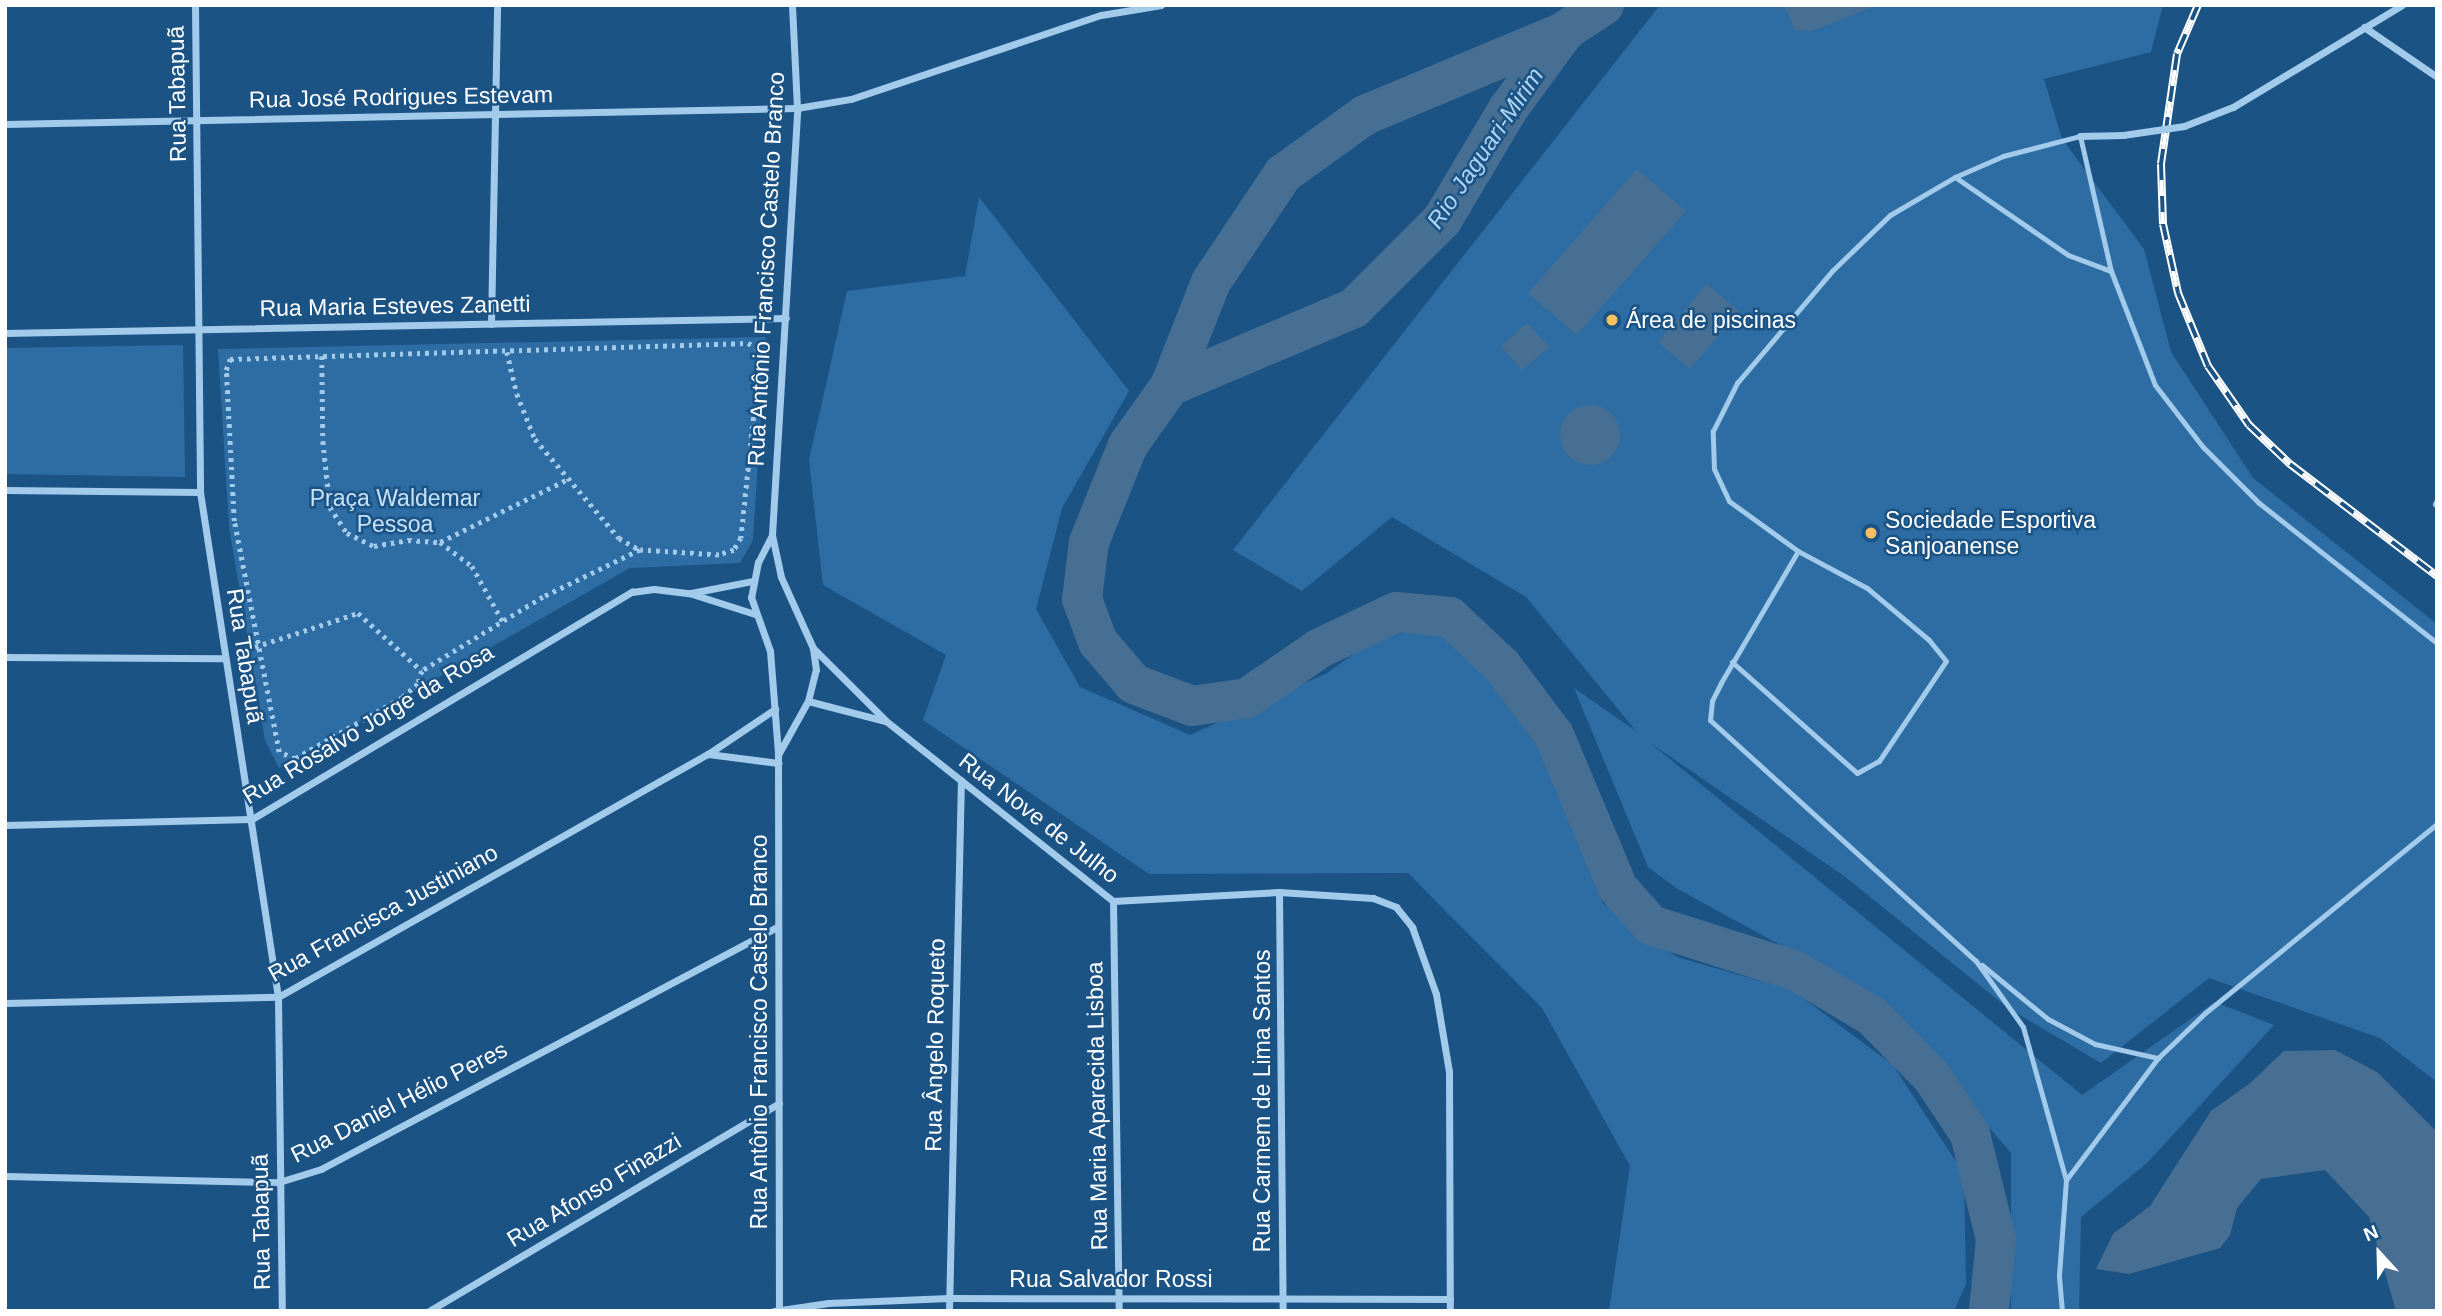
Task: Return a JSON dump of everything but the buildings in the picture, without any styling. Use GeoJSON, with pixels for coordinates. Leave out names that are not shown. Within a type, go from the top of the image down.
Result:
{"type":"FeatureCollection","features":[{"type":"Feature","properties":{"kind":"street","name":"Rua Tabapuã"},"geometry":{"type":"LineString","coordinates":[[195,5],[200,492],[278,997],[282,1311]]}},
{"type":"Feature","properties":{"kind":"street"},"geometry":{"type":"LineString","coordinates":[[491,324],[497,5]]}},
{"type":"Feature","properties":{"kind":"street","name":"Rua Antônio Francisco Castelo Branco"},"geometry":{"type":"LineString","coordinates":[[778,754],[808,701],[815,677],[813,648],[781,577],[772,535],[797,108],[792,5]]}},
{"type":"Feature","properties":{"kind":"street","name":"Rua José Rodrigues Estevam"},"geometry":{"type":"LineString","coordinates":[[5,124],[797,108],[851,99],[1101,15],[1161,5]]}},
{"type":"Feature","properties":{"kind":"street"},"geometry":{"type":"LineString","coordinates":[[2080,136],[2123,135],[2184,126],[2233,107],[2402,5]]}},
{"type":"Feature","properties":{"kind":"street"},"geometry":{"type":"LineString","coordinates":[[2364,27],[2437,77]]}},
{"type":"Feature","properties":{"kind":"street","name":"Rua Maria Esteves Zanetti"},"geometry":{"type":"LineString","coordinates":[[5,333],[786,318]]}},
{"type":"Feature","properties":{"kind":"street"},"geometry":{"type":"LineString","coordinates":[[5,490],[200,492]]}},
{"type":"Feature","properties":{"kind":"street","name":"Rua Antônio Francisco Castelo Branco"},"geometry":{"type":"LineString","coordinates":[[772,535],[752,581],[755,614],[770,651],[778,754],[777,1310]]}},
{"type":"Feature","properties":{"kind":"street","name":"Rua Rosalvo Jorge da Rosa"},"geometry":{"type":"LineString","coordinates":[[689,593],[752,581]]}},
{"type":"Feature","properties":{"kind":"street","name":"Rua Rosalvo Jorge da Rosa"},"geometry":{"type":"LineString","coordinates":[[5,825],[252,819],[614,600],[654,589],[689,593],[755,614]]}},
{"type":"Feature","properties":{"kind":"street","name":"Rua Nove de Julho"},"geometry":{"type":"LineString","coordinates":[[813,648],[886,721],[1113,901],[1279,892],[1373,898],[1396,907],[1412,927],[1436,994],[1449,1072],[1450,1311]]}},
{"type":"Feature","properties":{"kind":"street"},"geometry":{"type":"LineString","coordinates":[[5,657],[225,658]]}},
{"type":"Feature","properties":{"kind":"street"},"geometry":{"type":"LineString","coordinates":[[808,701],[886,721]]}},
{"type":"Feature","properties":{"kind":"street","name":"Rua Francisca Justiniano"},"geometry":{"type":"LineString","coordinates":[[5,1003],[278,997],[708,754],[775,709]]}},
{"type":"Feature","properties":{"kind":"street"},"geometry":{"type":"LineString","coordinates":[[708,754],[778,763]]}},
{"type":"Feature","properties":{"kind":"street","name":"Rua Ângelo Roqueto"},"geometry":{"type":"LineString","coordinates":[[949,1311],[961,780]]}},
{"type":"Feature","properties":{"kind":"street","name":"Rua Carmem de Lima Santos"},"geometry":{"type":"LineString","coordinates":[[1279,892],[1283,1311]]}},
{"type":"Feature","properties":{"kind":"street","name":"Rua Maria Aparecida Lisboa"},"geometry":{"type":"LineString","coordinates":[[1113,901],[1119,1311]]}},
{"type":"Feature","properties":{"kind":"street","name":"Rua Daniel Hélio Peres"},"geometry":{"type":"LineString","coordinates":[[5,1176],[279,1182],[321,1169],[777,927]]}},
{"type":"Feature","properties":{"kind":"street","name":"Rua Afonso Finazzi"},"geometry":{"type":"LineString","coordinates":[[429,1311],[779,1103]]}},
{"type":"Feature","properties":{"kind":"street","name":"Rua Salvador Rossi"},"geometry":{"type":"LineString","coordinates":[[777,1310],[949,1298],[1450,1299]]}},
{"type":"Feature","properties":{"kind":"lane"},"geometry":{"type":"LineString","coordinates":[[1732,662],[1857,773],[1879,761],[1946,661],[1929,640],[1867,588],[1798,551],[1729,501],[1714,469],[1713,431],[1737,383],[1833,270],[1889,215],[1955,177],[2003,156],[2080,136],[2111,271],[2155,385],[2203,447],[2259,503],[2437,643]]}},
{"type":"Feature","properties":{"kind":"lane"},"geometry":{"type":"LineString","coordinates":[[1955,177],[2068,255],[2111,271]]}},
{"type":"Feature","properties":{"kind":"lane"},"geometry":{"type":"LineString","coordinates":[[1798,551],[1732,662],[1712,701],[1710,720],[1976,961],[2048,1019],[2095,1044],[2158,1058]]}},
{"type":"Feature","properties":{"kind":"lane"},"geometry":{"type":"LineString","coordinates":[[2066,1180],[2158,1058],[2205,1013],[2437,824]]}},
{"type":"Feature","properties":{"kind":"lane"},"geometry":{"type":"LineString","coordinates":[[1976,961],[2023,1027],[2066,1180],[2059,1275],[2062,1311]]}},
{"type":"Feature","properties":{"kind":"path"},"geometry":{"type":"LineString","coordinates":[[507,352],[517,394],[535,439],[619,538],[640,550],[710,555],[734,550],[741,538],[760,358],[758,348],[748,343],[230,359],[226,370],[234,521],[256,647],[279,752],[295,759],[401,698],[418,684],[422,671],[503,622],[640,550]]}},
{"type":"Feature","properties":{"kind":"path"},"geometry":{"type":"LineString","coordinates":[[322,356],[323,441],[330,507],[347,533],[374,545],[408,540],[440,542],[570,478]]}},
{"type":"Feature","properties":{"kind":"path"},"geometry":{"type":"LineString","coordinates":[[440,542],[472,566],[503,622]]}},
{"type":"Feature","properties":{"kind":"path"},"geometry":{"type":"LineString","coordinates":[[256,647],[358,613],[422,671]]}},
{"type":"Feature","properties":{"kind":"green space","name":"Sociedade Esportiva Sanjoanense"},"geometry":{"type":"Polygon","coordinates":[[[1660,5],[2163,5],[2151,52],[2044,79],[2062,139],[2144,249],[2171,352],[2253,478],[2437,624],[2437,1082],[2380,1038],[2209,978],[2101,1063],[2008,1008],[1844,876],[1649,742],[2082,1095],[2215,1002],[2274,1025],[2147,1163],[2081,1217],[2079,1311],[2011,1311],[2011,1153],[1882,1001],[1676,888],[1648,867],[1574,688],[1636,731],[1526,597],[1392,517],[1302,591],[1233,550],[1660,5]]]}},
{"type":"Feature","properties":{"kind":"green space"},"geometry":{"type":"Polygon","coordinates":[[[979,197],[1129,391],[1062,508],[1036,609],[1080,687],[1190,735],[1327,673],[1382,634],[1451,631],[1533,727],[1603,903],[1677,957],[1792,990],[1893,1065],[1964,1174],[1966,1284],[1954,1311],[1609,1311],[1630,1166],[1542,1008],[1408,873],[1149,874],[923,720],[946,655],[823,585],[809,460],[847,291],[965,276],[979,197]]]}},
{"type":"Feature","properties":{"kind":"green space","name":"Praça Waldemar Pessoa"},"geometry":{"type":"Polygon","coordinates":[[[766,337],[753,540],[740,563],[630,568],[279,768],[265,740],[229,527],[218,349],[766,337]]]}},
{"type":"Feature","properties":{"kind":"green space"},"geometry":{"type":"Polygon","coordinates":[[[183,345],[185,477],[5,474],[5,348],[183,345]]]}},
{"type":"Feature","properties":{"kind":"shaded area"},"geometry":{"type":"Polygon","coordinates":[[[1784,5],[1877,5],[1812,31],[1795,30],[1784,5]]]}},
{"type":"Feature","properties":{"kind":"shaded area"},"geometry":{"type":"Polygon","coordinates":[[[1637,169],[1686,211],[1577,335],[1528,293],[1637,169]]]}},
{"type":"Feature","properties":{"kind":"shaded area"},"geometry":{"type":"Polygon","coordinates":[[[1707,284],[1739,311],[1690,369],[1658,342],[1707,284]]]}},
{"type":"Feature","properties":{"kind":"shaded area"},"geometry":{"type":"Polygon","coordinates":[[[1527,323],[1549,347],[1522,370],[1501,346],[1527,323]]]}},
{"type":"Feature","properties":{"kind":"shaded area"},"geometry":{"type":"Polygon","coordinates":[[[1590,405],[1607,410],[1615,418],[1620,435],[1615,452],[1607,460],[1590,465],[1573,460],[1565,452],[1560,435],[1565,418],[1573,410],[1590,405]]]}},
{"type":"Feature","properties":{"kind":"shaded area"},"geometry":{"type":"Polygon","coordinates":[[[2335,1050],[2377,1072],[2437,1132],[2437,1311],[2396,1311],[2369,1217],[2325,1170],[2261,1179],[2237,1208],[2230,1235],[2220,1248],[2129,1274],[2096,1269],[2113,1234],[2150,1206],[2211,1111],[2249,1084],[2284,1051],[2335,1050]]]}},
{"type":"Feature","properties":{"kind":"waterway","name":"Rio Jaguari-Mirim"},"geometry":{"type":"LineString","coordinates":[[1604,5],[1566,30],[1508,109],[1442,220],[1354,308],[1170,386],[1128,445],[1089,542],[1082,599],[1098,642],[1134,684],[1192,706],[1247,698],[1320,648],[1396,612],[1450,617],[1502,666],[1554,735],[1618,888],[1651,925],[1796,971],[1872,1016],[1932,1077],[1970,1134],[1996,1239],[1989,1311]]}},
{"type":"Feature","properties":{"kind":"waterway"},"geometry":{"type":"LineString","coordinates":[[1170,386],[1211,282],[1283,174],[1365,115],[1566,31]]}},
{"type":"Feature","properties":{"kind":"railway"},"geometry":{"type":"LineString","coordinates":[[2198,5],[2177,54],[2161,164],[2163,224],[2178,293],[2208,366],[2249,425],[2290,464],[2437,576]]}},
{"type":"Feature","properties":{"kind":"place","name":"Área de piscinas"},"geometry":{"type":"Point","coordinates":[1612,320]}},
{"type":"Feature","properties":{"kind":"place","name":"Sociedade Esportiva Sanjoanense"},"geometry":{"type":"Point","coordinates":[1871,533]}}]}
